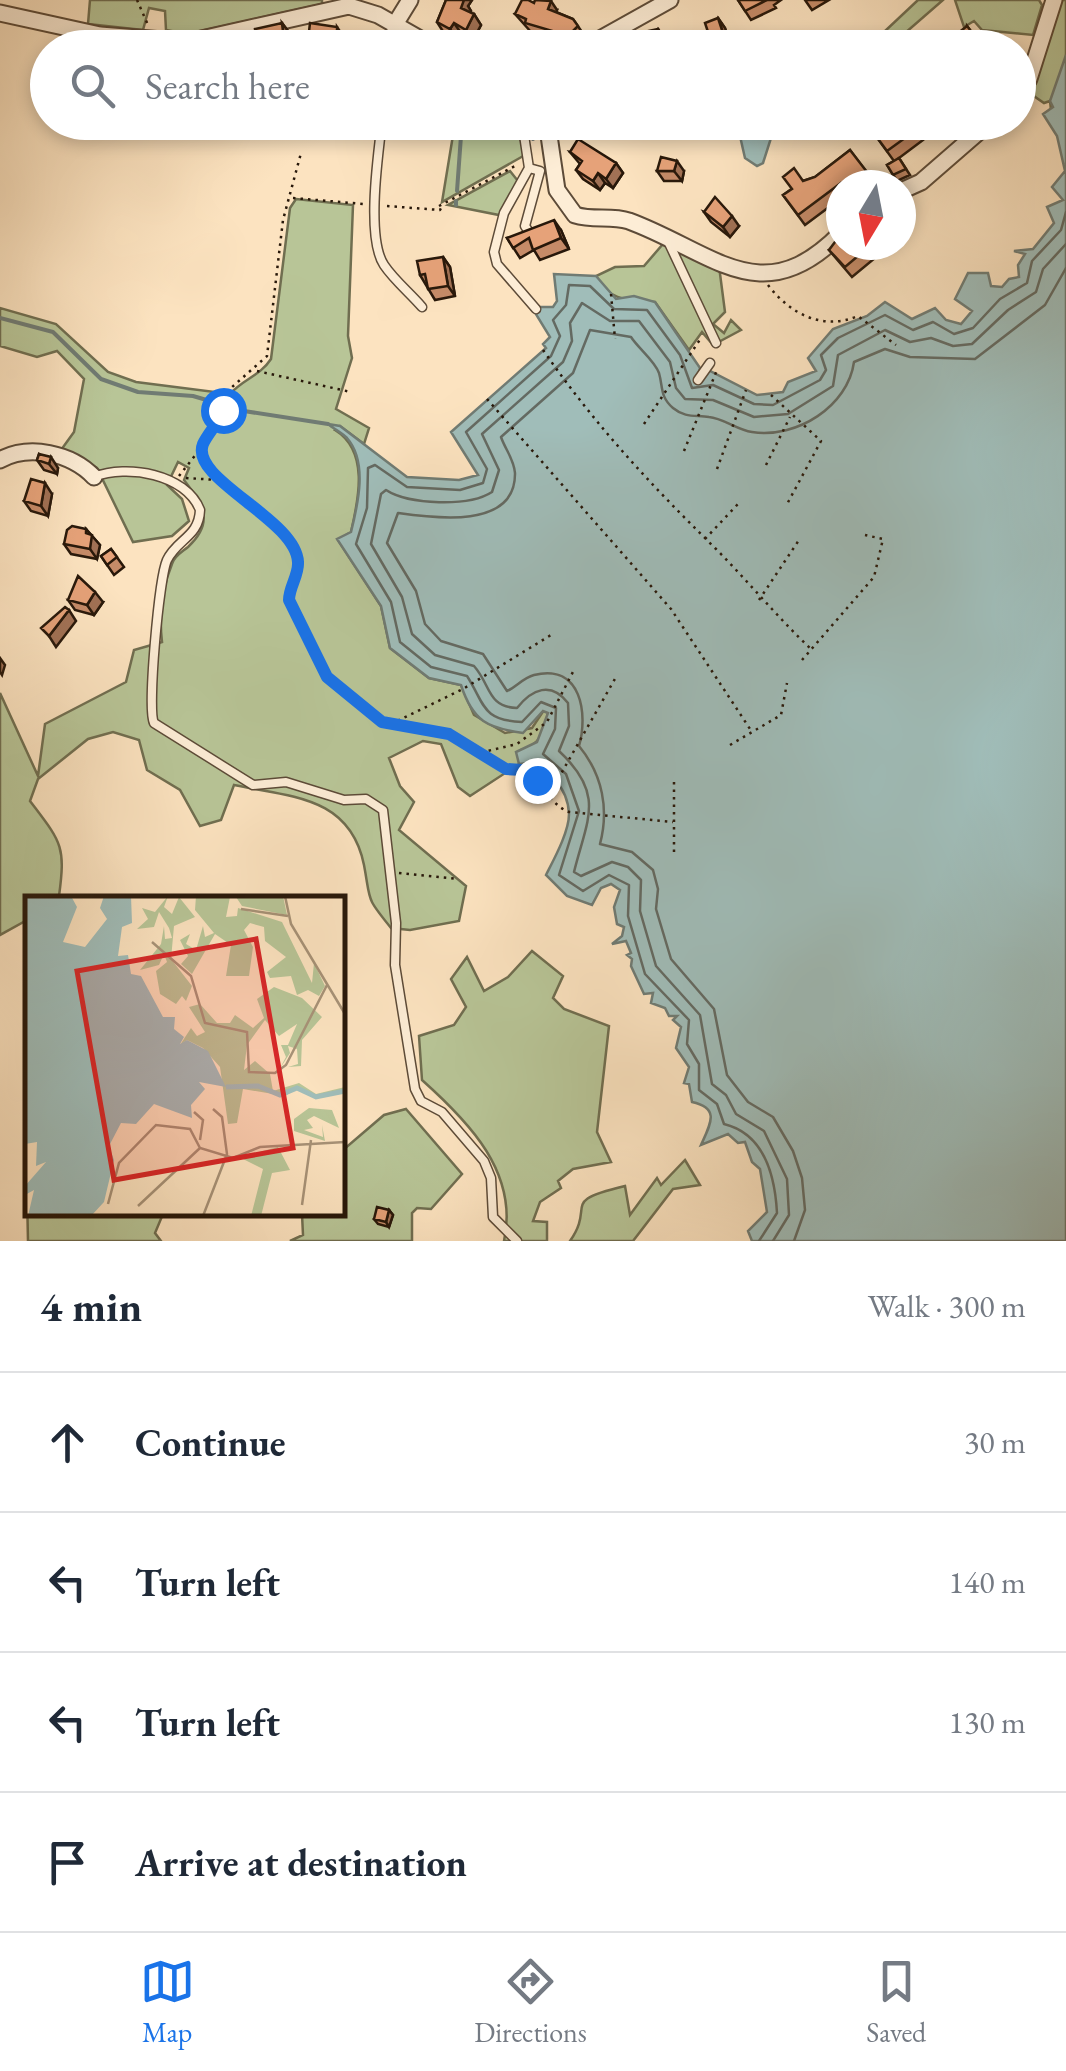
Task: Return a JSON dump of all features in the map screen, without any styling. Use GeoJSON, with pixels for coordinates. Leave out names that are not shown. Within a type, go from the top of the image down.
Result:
{"type":"FeatureCollection","features":[{"type":"Feature","properties":{"kind":"street"},"geometry":{"type":"LineString","coordinates":[[394,26],[410,0]]}},
{"type":"Feature","properties":{"kind":"street"},"geometry":{"type":"LineString","coordinates":[[616,30],[670,0]]}},
{"type":"Feature","properties":{"kind":"street"},"geometry":{"type":"LineString","coordinates":[[1036,58],[1054,0]]}},
{"type":"Feature","properties":{"kind":"street"},"geometry":{"type":"LineString","coordinates":[[250,30],[349,6],[402,30]]}},
{"type":"Feature","properties":{"kind":"street"},"geometry":{"type":"LineString","coordinates":[[0,13],[77,30]]}},
{"type":"Feature","properties":{"kind":"street"},"geometry":{"type":"LineString","coordinates":[[550,140],[557,190],[569,212],[586,219],[630,222],[762,275],[810,263],[826,248]]}},
{"type":"Feature","properties":{"kind":"street"},"geometry":{"type":"LineString","coordinates":[[916,184],[969,140]]}},
{"type":"Feature","properties":{"kind":"street"},"geometry":{"type":"LineString","coordinates":[[0,460],[20,452],[54,455],[82,467],[94,478]]}},
{"type":"Feature","properties":{"kind":"lane"},"geometry":{"type":"LineString","coordinates":[[393,30],[394,26]]}},
{"type":"Feature","properties":{"kind":"lane"},"geometry":{"type":"LineString","coordinates":[[380,140],[376,170],[378,249],[383,264],[422,307]]}},
{"type":"Feature","properties":{"kind":"lane"},"geometry":{"type":"LineString","coordinates":[[526,140],[529,168],[504,213],[494,252],[497,264],[536,309]]}},
{"type":"Feature","properties":{"kind":"lane"},"geometry":{"type":"LineString","coordinates":[[529,168],[540,171],[525,226],[531,235]]}},
{"type":"Feature","properties":{"kind":"lane"},"geometry":{"type":"LineString","coordinates":[[667,239],[716,344]]}},
{"type":"Feature","properties":{"kind":"lane"},"geometry":{"type":"LineString","coordinates":[[698,380],[710,362]]}},
{"type":"Feature","properties":{"kind":"lane"},"geometry":{"type":"LineString","coordinates":[[94,478],[114,472],[178,478],[196,498],[200,515],[194,534],[171,554],[156,608],[151,719],[252,784],[276,780],[344,800],[376,803],[385,820],[396,923],[395,965],[415,1090],[424,1104],[442,1112],[476,1148],[491,1178],[493,1217],[517,1241]]}},
{"type":"Feature","properties":{"kind":"path"},"geometry":{"type":"LineString","coordinates":[[137,0],[146,30]]}},
{"type":"Feature","properties":{"kind":"path"},"geometry":{"type":"LineString","coordinates":[[178,478],[202,446],[231,388],[256,370],[267,356],[283,220],[301,153]]}},
{"type":"Feature","properties":{"kind":"path"},"geometry":{"type":"LineString","coordinates":[[439,206],[530,158]]}},
{"type":"Feature","properties":{"kind":"path"},"geometry":{"type":"LineString","coordinates":[[762,275],[782,303],[823,323],[858,316],[896,345]]}},
{"type":"Feature","properties":{"kind":"path"},"geometry":{"type":"LineString","coordinates":[[611,294],[615,339]]}},
{"type":"Feature","properties":{"kind":"path"},"geometry":{"type":"LineString","coordinates":[[644,424],[702,336]]}},
{"type":"Feature","properties":{"kind":"path"},"geometry":{"type":"LineString","coordinates":[[544,350],[607,438],[759,600],[811,648]]}},
{"type":"Feature","properties":{"kind":"path"},"geometry":{"type":"LineString","coordinates":[[256,370],[352,392]]}},
{"type":"Feature","properties":{"kind":"path"},"geometry":{"type":"LineString","coordinates":[[684,450],[718,374]]}},
{"type":"Feature","properties":{"kind":"path"},"geometry":{"type":"LineString","coordinates":[[717,469],[746,390]]}},
{"type":"Feature","properties":{"kind":"path"},"geometry":{"type":"LineString","coordinates":[[772,395],[783,402],[791,416],[816,432],[821,441],[786,506]]}},
{"type":"Feature","properties":{"kind":"path"},"geometry":{"type":"LineString","coordinates":[[487,399],[670,608],[752,732]]}},
{"type":"Feature","properties":{"kind":"path"},"geometry":{"type":"LineString","coordinates":[[766,465],[791,416]]}},
{"type":"Feature","properties":{"kind":"path"},"geometry":{"type":"LineString","coordinates":[[202,446],[205,463],[218,480],[248,500],[282,531],[294,550],[298,562],[289,600],[327,677],[389,726],[449,734],[506,769],[522,770],[537,780],[554,805],[569,812],[673,822]]}},
{"type":"Feature","properties":{"kind":"path"},"geometry":{"type":"LineString","coordinates":[[178,478],[218,480]]}},
{"type":"Feature","properties":{"kind":"path"},"geometry":{"type":"LineString","coordinates":[[705,539],[738,504]]}},
{"type":"Feature","properties":{"kind":"path"},"geometry":{"type":"LineString","coordinates":[[802,660],[874,577],[883,538],[865,535]]}},
{"type":"Feature","properties":{"kind":"path"},"geometry":{"type":"LineString","coordinates":[[759,600],[799,540]]}},
{"type":"Feature","properties":{"kind":"path"},"geometry":{"type":"LineString","coordinates":[[389,726],[463,689],[551,635]]}},
{"type":"Feature","properties":{"kind":"path"},"geometry":{"type":"LineString","coordinates":[[483,752],[517,744],[546,722],[575,668]]}},
{"type":"Feature","properties":{"kind":"path"},"geometry":{"type":"LineString","coordinates":[[558,779],[616,678]]}},
{"type":"Feature","properties":{"kind":"path"},"geometry":{"type":"LineString","coordinates":[[730,744],[781,715],[787,683]]}},
{"type":"Feature","properties":{"kind":"path"},"geometry":{"type":"LineString","coordinates":[[674,782],[674,852]]}},
{"type":"Feature","properties":{"kind":"path"},"geometry":{"type":"LineString","coordinates":[[389,872],[458,879]]}},
{"type":"Feature","properties":{"kind":"green space"},"geometry":{"type":"Polygon","coordinates":[[[90,0],[322,0],[322,4],[205,30],[166,30],[165,11],[149,8],[143,30],[88,24],[90,0]]]}},
{"type":"Feature","properties":{"kind":"green space"},"geometry":{"type":"Polygon","coordinates":[[[918,0],[943,0],[909,30],[886,30],[918,0]]]}},
{"type":"Feature","properties":{"kind":"green space"},"geometry":{"type":"Polygon","coordinates":[[[955,0],[1039,0],[1042,5],[1034,30],[982,30],[974,21],[964,27],[955,0]]]}},
{"type":"Feature","properties":{"kind":"green space"},"geometry":{"type":"Polygon","coordinates":[[[1059,0],[1066,0],[1066,88],[1051,110],[1050,101],[1044,103],[1036,98],[1036,71],[1059,0]]]}},
{"type":"Feature","properties":{"kind":"green space"},"geometry":{"type":"Polygon","coordinates":[[[452,140],[521,140],[525,155],[442,202],[452,140]]]}},
{"type":"Feature","properties":{"kind":"green space"},"geometry":{"type":"Polygon","coordinates":[[[510,171],[518,181],[499,215],[448,205],[510,171]]]}},
{"type":"Feature","properties":{"kind":"green space"},"geometry":{"type":"Polygon","coordinates":[[[296,199],[353,205],[348,336],[352,358],[336,409],[369,428],[364,444],[340,426],[335,430],[353,450],[359,476],[351,532],[338,540],[381,606],[390,648],[429,678],[461,685],[474,715],[505,733],[532,728],[544,710],[548,713],[543,731],[533,745],[521,750],[519,764],[470,796],[458,787],[441,744],[423,741],[389,758],[400,786],[414,802],[399,830],[466,886],[459,921],[410,930],[391,928],[377,910],[370,898],[357,842],[332,813],[296,797],[234,785],[221,820],[200,826],[180,790],[147,770],[139,740],[113,732],[88,739],[38,779],[30,801],[59,845],[59,896],[25,896],[25,921],[0,935],[0,693],[38,776],[45,724],[126,682],[134,650],[162,642],[162,602],[169,573],[174,559],[196,538],[204,521],[201,506],[184,480],[189,468],[178,462],[167,485],[182,499],[189,521],[172,536],[133,542],[97,468],[61,450],[74,432],[84,379],[57,351],[37,357],[0,346],[0,308],[56,324],[108,372],[136,382],[230,394],[271,359],[290,208],[296,199]]]}},
{"type":"Feature","properties":{"kind":"green space"},"geometry":{"type":"Polygon","coordinates":[[[663,244],[719,266],[725,312],[713,324],[724,333],[731,320],[741,330],[713,345],[702,332],[689,350],[655,302],[614,295],[596,276],[615,267],[644,266],[663,244]]]}},
{"type":"Feature","properties":{"kind":"green space"},"geometry":{"type":"Polygon","coordinates":[[[532,951],[563,976],[553,998],[564,1009],[609,1026],[597,1132],[611,1162],[573,1169],[558,1181],[561,1188],[540,1202],[533,1221],[547,1222],[547,1241],[504,1241],[507,1216],[497,1171],[473,1131],[422,1080],[419,1036],[454,1025],[466,1007],[451,979],[467,957],[484,991],[508,977],[532,951]]]}},
{"type":"Feature","properties":{"kind":"green space"},"geometry":{"type":"Polygon","coordinates":[[[406,1109],[462,1174],[431,1209],[417,1208],[412,1213],[412,1241],[290,1241],[303,1235],[302,1216],[345,1216],[345,1148],[384,1115],[406,1109]]]}},
{"type":"Feature","properties":{"kind":"green space"},"geometry":{"type":"Polygon","coordinates":[[[685,1160],[700,1185],[673,1189],[633,1241],[570,1241],[582,1206],[592,1196],[625,1186],[630,1215],[657,1178],[661,1185],[685,1160]]]}},
{"type":"Feature","properties":{"kind":"green space"},"geometry":{"type":"Polygon","coordinates":[[[27,1216],[162,1216],[155,1233],[161,1241],[28,1241],[27,1216]]]}},
{"type":"Feature","properties":{"kind":"water"},"geometry":{"type":"Polygon","coordinates":[[[1066,55],[1066,1241],[752,1241],[748,1231],[767,1212],[760,1169],[752,1162],[745,1142],[738,1143],[728,1134],[701,1145],[710,1112],[692,1102],[689,1084],[684,1083],[689,1067],[676,1048],[681,1027],[673,1020],[677,1016],[669,1016],[665,1008],[651,1003],[653,993],[644,994],[627,955],[631,953],[626,941],[612,944],[622,936],[624,927],[617,924],[614,907],[620,890],[611,884],[601,888],[592,905],[567,896],[546,875],[567,829],[568,805],[554,778],[538,767],[519,764],[516,752],[537,742],[548,713],[543,711],[523,733],[500,729],[477,715],[461,685],[429,678],[390,648],[381,606],[337,539],[351,532],[359,471],[347,438],[328,424],[340,426],[407,477],[459,480],[478,475],[451,432],[546,348],[543,344],[550,337],[534,311],[538,307],[553,307],[557,301],[554,274],[596,276],[616,299],[634,296],[655,302],[700,368],[698,375],[708,370],[757,395],[783,392],[788,382],[816,371],[808,358],[833,329],[867,316],[885,302],[912,319],[935,308],[946,320],[961,324],[972,311],[955,299],[968,273],[988,273],[991,286],[1002,287],[1009,279],[1019,277],[1018,265],[1025,254],[1014,251],[1033,249],[1054,223],[1047,207],[1063,200],[1052,187],[1065,171],[1057,136],[1043,114],[1053,107],[1050,101],[1066,55]]]}},
{"type":"Feature","properties":{"kind":"water"},"geometry":{"type":"Polygon","coordinates":[[[741,140],[770,140],[763,163],[757,166],[745,158],[741,140]]]}},
{"type":"Feature","properties":{"kind":"building"},"geometry":{"type":"Polygon","coordinates":[[[446,0],[464,0],[461,8],[474,14],[466,30],[454,23],[450,29],[437,22],[446,0]]]}},
{"type":"Feature","properties":{"kind":"building"},"geometry":{"type":"Polygon","coordinates":[[[522,0],[551,1],[548,9],[573,19],[578,26],[574,30],[549,30],[525,23],[526,19],[515,14],[522,0]]]}},
{"type":"Feature","properties":{"kind":"building"},"geometry":{"type":"Polygon","coordinates":[[[738,0],[767,0],[745,11],[738,0]]]}},
{"type":"Feature","properties":{"kind":"building"},"geometry":{"type":"Polygon","coordinates":[[[718,18],[722,30],[707,30],[705,23],[718,18]]]}},
{"type":"Feature","properties":{"kind":"building"},"geometry":{"type":"Polygon","coordinates":[[[282,23],[283,30],[255,30],[282,23]]]}},
{"type":"Feature","properties":{"kind":"building"},"geometry":{"type":"Polygon","coordinates":[[[310,23],[337,27],[337,30],[309,30],[310,23]]]}},
{"type":"Feature","properties":{"kind":"building"},"geometry":{"type":"Polygon","coordinates":[[[580,140],[616,163],[606,179],[598,173],[593,181],[576,170],[582,161],[570,152],[580,140]]]}},
{"type":"Feature","properties":{"kind":"building"},"geometry":{"type":"Polygon","coordinates":[[[879,140],[902,140],[887,151],[879,140]]]}},
{"type":"Feature","properties":{"kind":"building"},"geometry":{"type":"Polygon","coordinates":[[[850,150],[865,170],[826,170],[826,194],[798,215],[783,195],[792,189],[783,177],[794,168],[803,181],[815,177],[850,150]]]}},
{"type":"Feature","properties":{"kind":"building"},"geometry":{"type":"Polygon","coordinates":[[[661,157],[677,161],[674,171],[657,171],[661,157]]]}},
{"type":"Feature","properties":{"kind":"building"},"geometry":{"type":"Polygon","coordinates":[[[899,158],[906,169],[890,170],[887,165],[899,158]]]}},
{"type":"Feature","properties":{"kind":"building"},"geometry":{"type":"Polygon","coordinates":[[[715,197],[732,216],[723,227],[704,212],[715,197]]]}},
{"type":"Feature","properties":{"kind":"building"},"geometry":{"type":"Polygon","coordinates":[[[554,220],[561,238],[533,250],[529,238],[513,248],[507,238],[554,220]]]}},
{"type":"Feature","properties":{"kind":"building"},"geometry":{"type":"Polygon","coordinates":[[[443,257],[448,286],[428,289],[417,261],[443,257]]]}},
{"type":"Feature","properties":{"kind":"building"},"geometry":{"type":"Polygon","coordinates":[[[39,454],[51,457],[49,464],[37,460],[39,454]]]}},
{"type":"Feature","properties":{"kind":"building"},"geometry":{"type":"Polygon","coordinates":[[[31,479],[45,483],[41,506],[24,501],[31,479]]]}},
{"type":"Feature","properties":{"kind":"building"},"geometry":{"type":"Polygon","coordinates":[[[72,526],[86,529],[92,535],[90,549],[64,544],[72,526]]]}},
{"type":"Feature","properties":{"kind":"building"},"geometry":{"type":"Polygon","coordinates":[[[111,549],[117,557],[107,565],[101,556],[111,549]]]}},
{"type":"Feature","properties":{"kind":"building"},"geometry":{"type":"Polygon","coordinates":[[[78,576],[95,592],[87,605],[68,600],[78,576]]]}},
{"type":"Feature","properties":{"kind":"building"},"geometry":{"type":"Polygon","coordinates":[[[65,607],[69,610],[49,636],[41,628],[65,607]]]}},
{"type":"Feature","properties":{"kind":"building"},"geometry":{"type":"Polygon","coordinates":[[[377,1207],[389,1210],[386,1222],[374,1219],[377,1207]]]}},
{"type":"Feature","properties":{"kind":"waterway"},"geometry":{"type":"LineString","coordinates":[[457,191],[461,140]]}},
{"type":"Feature","properties":{"kind":"waterway"},"geometry":{"type":"LineString","coordinates":[[0,318],[53,332],[101,379],[138,392],[193,396],[244,411],[328,424]]}},
{"type":"Feature","properties":{"kind":"route"},"geometry":{"type":"LineString","coordinates":[[223,410],[215,430],[202,446],[205,463],[218,480],[248,500],[282,531],[294,550],[298,562],[289,593],[290,606],[327,677],[389,726],[449,734],[506,769],[522,770],[537,780]]}}]}
